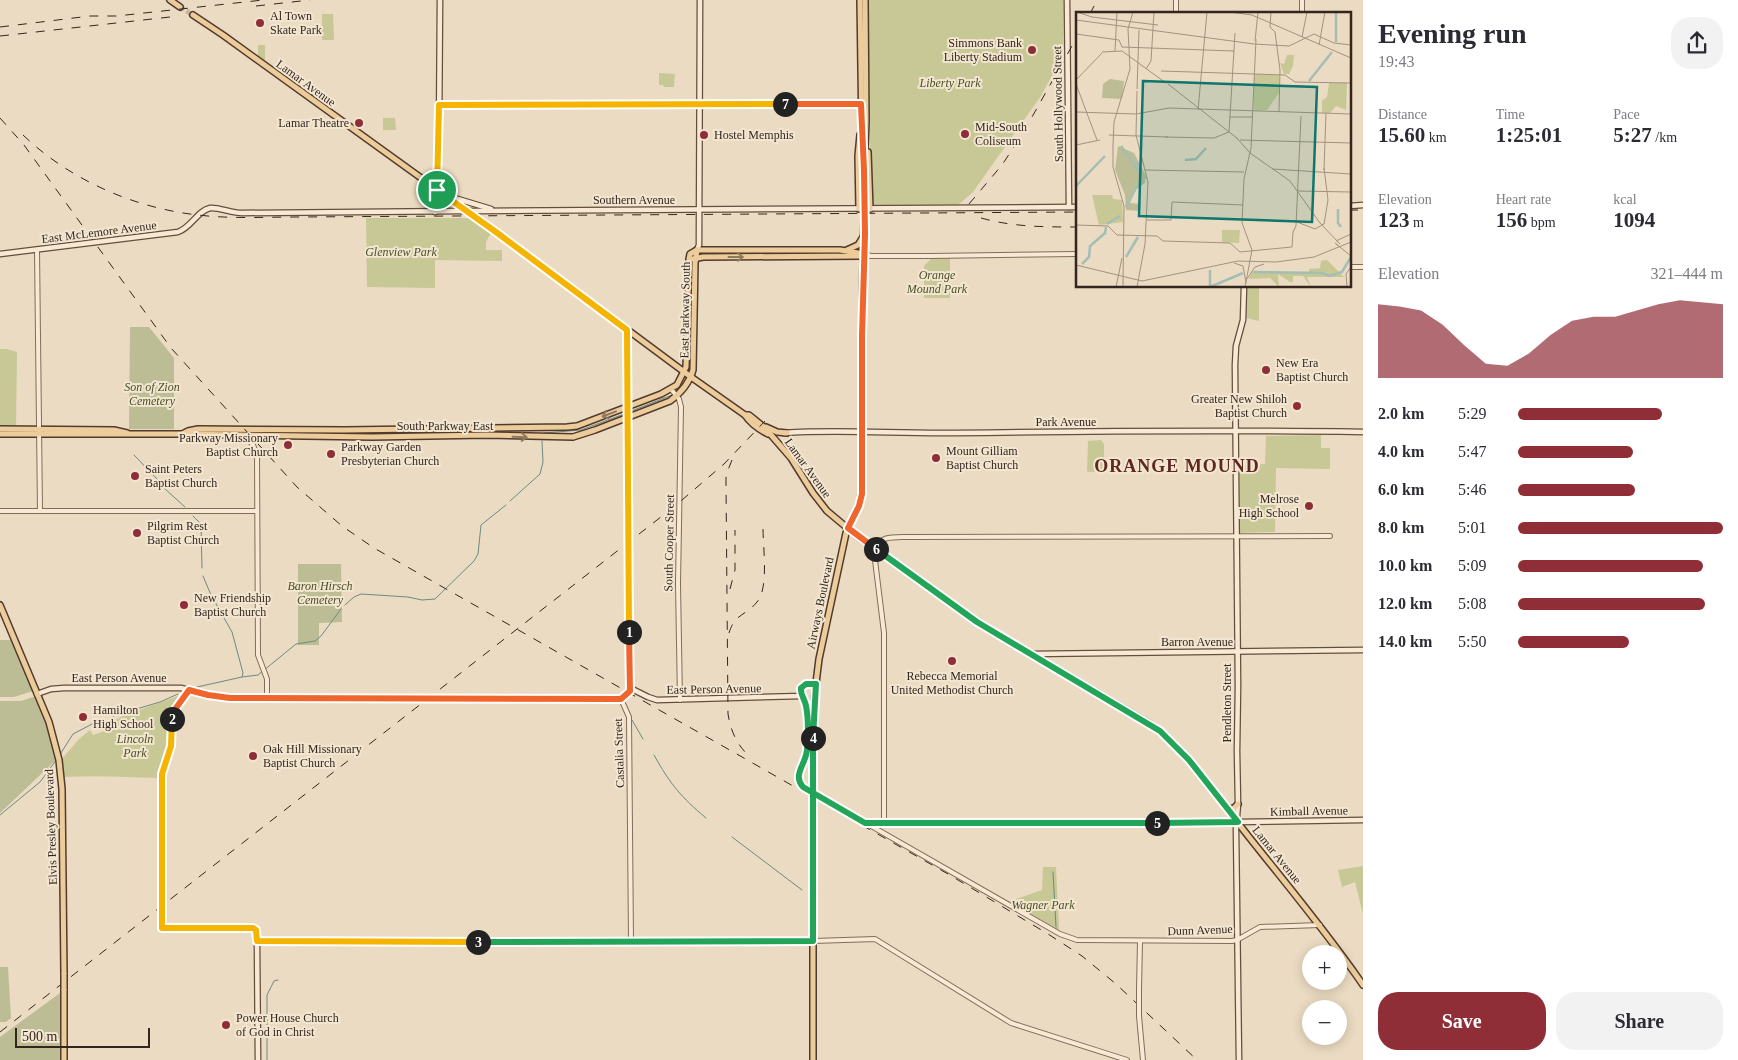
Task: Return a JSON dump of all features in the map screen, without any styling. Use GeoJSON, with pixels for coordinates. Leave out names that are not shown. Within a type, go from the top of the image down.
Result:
{"type":"FeatureCollection","features":[{"type":"Feature","properties":{"kind":"main road"},"geometry":{"type":"LineString","coordinates":[[170,0],[180,7]]}},
{"type":"Feature","properties":{"kind":"main road"},"geometry":{"type":"LineString","coordinates":[[434,212],[437,190],[440,0]]}},
{"type":"Feature","properties":{"kind":"main road"},"geometry":{"type":"LineString","coordinates":[[700,0],[699,244],[697,250],[861,256],[864,254]]}},
{"type":"Feature","properties":{"kind":"main road"},"geometry":{"type":"LineString","coordinates":[[860,0],[863,104]]}},
{"type":"Feature","properties":{"kind":"main road"},"geometry":{"type":"LineString","coordinates":[[862,431],[862,308],[865,234],[863,104],[865,0]]}},
{"type":"Feature","properties":{"kind":"main road","name":"South Hollywood Street"},"geometry":{"type":"LineString","coordinates":[[1067,0],[1069,207]]}},
{"type":"Feature","properties":{"kind":"main road","name":"Lamar Avenue"},"geometry":{"type":"LineString","coordinates":[[193,15],[448,197],[627,330],[689,381],[697,382],[745,415],[758,428],[770,434]]}},
{"type":"Feature","properties":{"kind":"main road"},"geometry":{"type":"LineString","coordinates":[[863,123],[870,209]]}},
{"type":"Feature","properties":{"kind":"main road"},"geometry":{"type":"LineString","coordinates":[[859,209],[858,156],[863,123]]}},
{"type":"Feature","properties":{"kind":"main road"},"geometry":{"type":"LineString","coordinates":[[436,201],[448,197],[497,211]]}},
{"type":"Feature","properties":{"kind":"main road"},"geometry":{"type":"LineString","coordinates":[[436,201],[439,209],[444,211]]}},
{"type":"Feature","properties":{"kind":"main road"},"geometry":{"type":"LineString","coordinates":[[1350,206],[1363,206]]}},
{"type":"Feature","properties":{"kind":"main road","name":"Southern Avenue"},"geometry":{"type":"LineString","coordinates":[[196,218],[202,212],[211,208],[242,213],[1076,207]]}},
{"type":"Feature","properties":{"kind":"main road","name":"East McLemore Avenue"},"geometry":{"type":"LineString","coordinates":[[0,254],[178,232],[187,228],[196,218]]}},
{"type":"Feature","properties":{"kind":"main road"},"geometry":{"type":"LineString","coordinates":[[847,250],[858,245],[865,234]]}},
{"type":"Feature","properties":{"kind":"main road","name":"East Parkway South"},"geometry":{"type":"LineString","coordinates":[[683,375],[687,362],[690,256],[697,250]]}},
{"type":"Feature","properties":{"kind":"main road","name":"East Parkway South"},"geometry":{"type":"LineString","coordinates":[[689,381],[693,370],[697,250]]}},
{"type":"Feature","properties":{"kind":"main road"},"geometry":{"type":"LineString","coordinates":[[690,256],[691,259],[847,250],[864,254]]}},
{"type":"Feature","properties":{"kind":"main road","name":"Pendleton Street"},"geometry":{"type":"LineString","coordinates":[[1239,1060],[1236,828],[1238,807],[1235,364],[1236,346],[1243,320],[1244,288]]}},
{"type":"Feature","properties":{"kind":"main road","name":"South Parkway East"},"geometry":{"type":"LineString","coordinates":[[182,434],[188,430],[198,429],[359,430],[577,426],[671,390],[683,375]]}},
{"type":"Feature","properties":{"kind":"main road","name":"South Parkway East"},"geometry":{"type":"LineString","coordinates":[[0,434],[114,430],[137,435],[372,437],[487,435],[568,437],[580,436],[670,401],[677,396],[689,381]]}},
{"type":"Feature","properties":{"kind":"main road","name":"Lamar Avenue"},"geometry":{"type":"LineString","coordinates":[[745,415],[749,415],[770,434],[791,458],[827,511],[839,522],[969,616],[1160,731],[1189,760],[1228,808],[1320,925],[1363,984]]}},
{"type":"Feature","properties":{"kind":"main road"},"geometry":{"type":"LineString","coordinates":[[762,425],[787,433]]}},
{"type":"Feature","properties":{"kind":"main road","name":"South Parkway East"},"geometry":{"type":"LineString","coordinates":[[0,429],[38,432]]}},
{"type":"Feature","properties":{"kind":"main road","name":"Park Avenue"},"geometry":{"type":"LineString","coordinates":[[770,434],[862,431],[942,433],[1363,432]]}},
{"type":"Feature","properties":{"kind":"main road","name":"Airways Boulevard"},"geometry":{"type":"LineString","coordinates":[[814,1060],[813,736],[816,684],[819,658],[845,537],[850,530],[862,494],[862,431]]}},
{"type":"Feature","properties":{"kind":"main road"},"geometry":{"type":"LineString","coordinates":[[839,522],[845,537]]}},
{"type":"Feature","properties":{"kind":"main road","name":"Elvis Presley Boulevard"},"geometry":{"type":"LineString","coordinates":[[0,605],[49,722],[59,760],[62,789],[64,1060]]}},
{"type":"Feature","properties":{"kind":"main road","name":"Barron Avenue"},"geometry":{"type":"LineString","coordinates":[[1031,654],[1363,650]]}},
{"type":"Feature","properties":{"kind":"main road"},"geometry":{"type":"LineString","coordinates":[[802,696],[801,689],[803,686],[806,684],[816,684]]}},
{"type":"Feature","properties":{"kind":"main road","name":"East Person Avenue"},"geometry":{"type":"LineString","coordinates":[[37,694],[51,689],[64,688],[189,690],[230,698],[621,699]]}},
{"type":"Feature","properties":{"kind":"main road"},"geometry":{"type":"LineString","coordinates":[[621,699],[630,691],[630,688]]}},
{"type":"Feature","properties":{"kind":"main road","name":"East Person Avenue"},"geometry":{"type":"LineString","coordinates":[[630,688],[654,699],[680,700],[802,696]]}},
{"type":"Feature","properties":{"kind":"main road"},"geometry":{"type":"LineString","coordinates":[[1228,808],[1238,807],[1240,817],[1251,822]]}},
{"type":"Feature","properties":{"kind":"main road","name":"Kimball Avenue"},"geometry":{"type":"LineString","coordinates":[[1238,822],[1363,820]]}},
{"type":"Feature","properties":{"kind":"main road"},"geometry":{"type":"LineString","coordinates":[[258,1060],[257,941],[813,941]]}},
{"type":"Feature","properties":{"kind":"main road"},"geometry":{"type":"LineString","coordinates":[[258,960],[259,949],[269,941]]}},
{"type":"Feature","properties":{"kind":"street"},"geometry":{"type":"LineString","coordinates":[[439,105],[863,104]]}},
{"type":"Feature","properties":{"kind":"street"},"geometry":{"type":"LineString","coordinates":[[37,250],[40,511]]}},
{"type":"Feature","properties":{"kind":"street"},"geometry":{"type":"LineString","coordinates":[[864,254],[871,256],[1076,254]]}},
{"type":"Feature","properties":{"kind":"street"},"geometry":{"type":"LineString","coordinates":[[1350,267],[1363,267]]}},
{"type":"Feature","properties":{"kind":"street"},"geometry":{"type":"LineString","coordinates":[[627,330],[630,688]]}},
{"type":"Feature","properties":{"kind":"street"},"geometry":{"type":"LineString","coordinates":[[671,390],[677,396]]}},
{"type":"Feature","properties":{"kind":"street","name":"South Cooper Street"},"geometry":{"type":"LineString","coordinates":[[677,396],[681,402],[678,584],[680,700]]}},
{"type":"Feature","properties":{"kind":"street"},"geometry":{"type":"LineString","coordinates":[[245,436],[253,445],[256,455],[258,648],[266,677],[268,698]]}},
{"type":"Feature","properties":{"kind":"street"},"geometry":{"type":"LineString","coordinates":[[0,511],[257,511]]}},
{"type":"Feature","properties":{"kind":"street"},"geometry":{"type":"LineString","coordinates":[[884,822],[884,633],[874,548],[882,540],[889,537],[1330,536]]}},
{"type":"Feature","properties":{"kind":"street"},"geometry":{"type":"LineString","coordinates":[[189,690],[174,713],[171,746],[162,774],[162,928],[253,928],[256,930],[257,941]]}},
{"type":"Feature","properties":{"kind":"street"},"geometry":{"type":"LineString","coordinates":[[802,696],[806,707],[807,752],[799,772],[800,784],[865,823]]}},
{"type":"Feature","properties":{"kind":"street","name":"Castalia Street"},"geometry":{"type":"LineString","coordinates":[[621,699],[629,717],[631,941]]}},
{"type":"Feature","properties":{"kind":"street","name":"Kimball Avenue"},"geometry":{"type":"LineString","coordinates":[[865,823],[1129,824],[1238,822]]}},
{"type":"Feature","properties":{"kind":"street","name":"Dunn Avenue"},"geometry":{"type":"LineString","coordinates":[[865,823],[1053,930],[1077,940],[1238,940],[1260,927],[1320,925]]}},
{"type":"Feature","properties":{"kind":"street"},"geometry":{"type":"LineString","coordinates":[[813,941],[875,940],[1011,1023],[1127,1060]]}},
{"type":"Feature","properties":{"kind":"street"},"geometry":{"type":"LineString","coordinates":[[1140,941],[1139,1016],[1143,1060]]}},
{"type":"Feature","properties":{"kind":"green space","name":"Liberty Park"},"geometry":{"type":"Polygon","coordinates":[[[866,0],[1064,0],[1063,55],[1041,96],[973,192],[957,206],[873,207],[873,201],[871,200],[866,0]]]}},
{"type":"Feature","properties":{"kind":"green space"},"geometry":{"type":"Polygon","coordinates":[[[322,14],[333,14],[334,40],[322,40],[322,14]]]}},
{"type":"Feature","properties":{"kind":"green space"},"geometry":{"type":"Polygon","coordinates":[[[258,45],[265,45],[265,61],[258,56],[258,45]]]}},
{"type":"Feature","properties":{"kind":"green space"},"geometry":{"type":"Polygon","coordinates":[[[659,73],[675,74],[674,87],[659,85],[659,73]]]}},
{"type":"Feature","properties":{"kind":"green space"},"geometry":{"type":"Polygon","coordinates":[[[383,118],[395,118],[396,130],[383,130],[383,118]]]}},
{"type":"Feature","properties":{"kind":"green space","name":"Glenview Park"},"geometry":{"type":"Polygon","coordinates":[[[366,218],[472,218],[491,233],[486,242],[486,250],[502,250],[502,261],[435,260],[435,288],[367,287],[366,218]]]}},
{"type":"Feature","properties":{"kind":"green space","name":"Orange Mound Park"},"geometry":{"type":"Polygon","coordinates":[[[933,257],[950,257],[950,298],[924,298],[924,266],[933,257]]]}},
{"type":"Feature","properties":{"kind":"green space"},"geometry":{"type":"Polygon","coordinates":[[[1245,288],[1259,288],[1259,321],[1246,318],[1245,288]]]}},
{"type":"Feature","properties":{"kind":"green space","name":"Son of Zion Cemetery"},"geometry":{"type":"Polygon","coordinates":[[[130,327],[149,327],[174,358],[174,429],[129,429],[130,327]]]}},
{"type":"Feature","properties":{"kind":"green space"},"geometry":{"type":"Polygon","coordinates":[[[0,349],[17,352],[16,427],[0,427],[0,349]]]}},
{"type":"Feature","properties":{"kind":"green space"},"geometry":{"type":"Polygon","coordinates":[[[1321,435],[1321,448],[1330,448],[1330,469],[1276,468],[1275,532],[1239,533],[1239,466],[1265,464],[1266,436],[1321,435]]]}},
{"type":"Feature","properties":{"kind":"green space"},"geometry":{"type":"Polygon","coordinates":[[[1101,440],[1104,444],[1104,471],[1089,472],[1087,471],[1088,441],[1101,440]]]}},
{"type":"Feature","properties":{"kind":"green space","name":"Baron Hirsch Cemetery"},"geometry":{"type":"Polygon","coordinates":[[[298,564],[341,564],[342,622],[319,623],[319,645],[298,645],[298,564]]]}},
{"type":"Feature","properties":{"kind":"green space"},"geometry":{"type":"Polygon","coordinates":[[[0,640],[11,640],[33,691],[14,697],[0,697],[0,640]]]}},
{"type":"Feature","properties":{"kind":"green space","name":"Lincoln Park"},"geometry":{"type":"Polygon","coordinates":[[[181,695],[170,714],[168,747],[159,778],[64,777],[62,759],[78,740],[90,730],[93,735],[105,731],[104,726],[125,715],[181,695]]]}},
{"type":"Feature","properties":{"kind":"green space"},"geometry":{"type":"Polygon","coordinates":[[[36,696],[57,759],[0,813],[0,701],[21,701],[36,696]]]}},
{"type":"Feature","properties":{"kind":"green space"},"geometry":{"type":"Polygon","coordinates":[[[1363,866],[1363,914],[1355,882],[1342,887],[1338,870],[1363,866]]]}},
{"type":"Feature","properties":{"kind":"green space","name":"Wagner Park"},"geometry":{"type":"Polygon","coordinates":[[[1043,867],[1056,867],[1058,930],[1007,902],[1042,890],[1043,867]]]}},
{"type":"Feature","properties":{"kind":"green space"},"geometry":{"type":"Polygon","coordinates":[[[0,967],[8,967],[11,1018],[6,1022],[0,1022],[0,967]]]}},
{"type":"Feature","properties":{"kind":"green space"},"geometry":{"type":"Polygon","coordinates":[[[60,993],[61,1060],[0,1060],[0,1037],[60,993]]]}},
{"type":"Feature","properties":{"kind":"waterway"},"geometry":{"type":"LineString","coordinates":[[675,392],[684,383]]}},
{"type":"Feature","properties":{"kind":"waterway"},"geometry":{"type":"LineString","coordinates":[[629,412],[672,395]]}},
{"type":"Feature","properties":{"kind":"waterway"},"geometry":{"type":"LineString","coordinates":[[544,433],[581,430],[624,414]]}},
{"type":"Feature","properties":{"kind":"waterway"},"geometry":{"type":"LineString","coordinates":[[510,501],[540,474],[543,462],[542,441]]}},
{"type":"Feature","properties":{"kind":"waterway"},"geometry":{"type":"LineString","coordinates":[[134,455],[161,483]]}},
{"type":"Feature","properties":{"kind":"waterway"},"geometry":{"type":"LineString","coordinates":[[164,488],[185,507]]}},
{"type":"Feature","properties":{"kind":"waterway"},"geometry":{"type":"LineString","coordinates":[[345,605],[361,594],[408,597],[422,600],[435,599],[474,561],[478,554],[481,525],[506,505]]}},
{"type":"Feature","properties":{"kind":"waterway"},"geometry":{"type":"LineString","coordinates":[[193,516],[201,524],[202,568]]}},
{"type":"Feature","properties":{"kind":"waterway"},"geometry":{"type":"LineString","coordinates":[[197,687],[242,677],[243,673],[232,632],[211,595],[203,576]]}},
{"type":"Feature","properties":{"kind":"waterway"},"geometry":{"type":"LineString","coordinates":[[242,677],[258,675],[296,644],[315,641],[321,636],[341,609]]}},
{"type":"Feature","properties":{"kind":"waterway"},"geometry":{"type":"LineString","coordinates":[[113,716],[160,702],[178,694]]}},
{"type":"Feature","properties":{"kind":"waterway"},"geometry":{"type":"LineString","coordinates":[[632,720],[643,739]]}},
{"type":"Feature","properties":{"kind":"waterway"},"geometry":{"type":"LineString","coordinates":[[59,756],[73,734],[94,723]]}},
{"type":"Feature","properties":{"kind":"waterway"},"geometry":{"type":"LineString","coordinates":[[654,755],[677,790],[706,818]]}},
{"type":"Feature","properties":{"kind":"waterway"},"geometry":{"type":"LineString","coordinates":[[0,815],[40,782],[57,759]]}},
{"type":"Feature","properties":{"kind":"waterway"},"geometry":{"type":"LineString","coordinates":[[732,837],[802,890]]}},
{"type":"Feature","properties":{"kind":"waterway"},"geometry":{"type":"LineString","coordinates":[[1053,872],[1056,927]]}},
{"type":"Feature","properties":{"kind":"waterway"},"geometry":{"type":"LineString","coordinates":[[267,1060],[267,995],[274,981],[278,980]]}},
{"type":"Feature","properties":{"kind":"tunnel"},"geometry":{"type":"LineString","coordinates":[[180,7],[193,15]]}},
{"type":"Feature","properties":{"kind":"railway"},"geometry":{"type":"LineString","coordinates":[[0,27],[90,16],[117,16],[263,0]]}},
{"type":"Feature","properties":{"kind":"railway"},"geometry":{"type":"LineString","coordinates":[[256,6],[310,0]]}},
{"type":"Feature","properties":{"kind":"railway"},"geometry":{"type":"LineString","coordinates":[[1091,12],[1097,0]]}},
{"type":"Feature","properties":{"kind":"railway"},"geometry":{"type":"LineString","coordinates":[[0,36],[179,16]]}},
{"type":"Feature","properties":{"kind":"railway"},"geometry":{"type":"LineString","coordinates":[[969,204],[1002,165],[1023,133],[1076,39]]}},
{"type":"Feature","properties":{"kind":"railway"},"geometry":{"type":"LineString","coordinates":[[0,118],[24,145],[171,348],[297,487],[342,526],[374,548],[948,874],[1048,934],[1082,956],[1116,984],[1197,1060]]}},
{"type":"Feature","properties":{"kind":"railway"},"geometry":{"type":"LineString","coordinates":[[23,135],[61,166],[104,189],[150,206],[210,216],[1076,212]]}},
{"type":"Feature","properties":{"kind":"railway"},"geometry":{"type":"LineString","coordinates":[[1350,210],[1363,210]]}},
{"type":"Feature","properties":{"kind":"railway"},"geometry":{"type":"LineString","coordinates":[[981,218],[1017,225],[1076,227]]}},
{"type":"Feature","properties":{"kind":"railway"},"geometry":{"type":"LineString","coordinates":[[0,1032],[675,506],[724,464],[765,421]]}},
{"type":"Feature","properties":{"kind":"railway"},"geometry":{"type":"LineString","coordinates":[[732,460],[726,475],[728,714],[735,738],[750,757]]}},
{"type":"Feature","properties":{"kind":"railway"},"geometry":{"type":"LineString","coordinates":[[729,633],[734,622],[753,607],[761,596],[764,578],[763,529]]}},
{"type":"Feature","properties":{"kind":"railway"},"geometry":{"type":"LineString","coordinates":[[730,589],[735,570],[735,530]]}},
{"type":"Feature","properties":{"kind":"place","name":"Al Town Skate Park"},"geometry":{"type":"Point","coordinates":[260,23]}},
{"type":"Feature","properties":{"kind":"place","name":"Simmons Bank Liberty Stadium"},"geometry":{"type":"Point","coordinates":[1032,50]}},
{"type":"Feature","properties":{"kind":"place","name":"Lamar Theatre"},"geometry":{"type":"Point","coordinates":[359,123]}},
{"type":"Feature","properties":{"kind":"place","name":"Mid-South Coliseum"},"geometry":{"type":"Point","coordinates":[965,134]}},
{"type":"Feature","properties":{"kind":"place","name":"Hostel Memphis"},"geometry":{"type":"Point","coordinates":[704,135]}},
{"type":"Feature","properties":{"kind":"place","name":"New Era Baptist Church"},"geometry":{"type":"Point","coordinates":[1266,370]}},
{"type":"Feature","properties":{"kind":"place","name":"Greater New Shiloh Baptist Church"},"geometry":{"type":"Point","coordinates":[1297,406]}},
{"type":"Feature","properties":{"kind":"place","name":"Parkway Missionary Baptist Church"},"geometry":{"type":"Point","coordinates":[288,445]}},
{"type":"Feature","properties":{"kind":"place","name":"Parkway Garden Presbyterian Church"},"geometry":{"type":"Point","coordinates":[331,454]}},
{"type":"Feature","properties":{"kind":"place","name":"Mount Gilliam Baptist Church"},"geometry":{"type":"Point","coordinates":[936,458]}},
{"type":"Feature","properties":{"kind":"place","name":"Saint Peters Baptist Church"},"geometry":{"type":"Point","coordinates":[135,476]}},
{"type":"Feature","properties":{"kind":"place","name":"Melrose High School"},"geometry":{"type":"Point","coordinates":[1309,506]}},
{"type":"Feature","properties":{"kind":"place","name":"Pilgrim Rest Baptist Church"},"geometry":{"type":"Point","coordinates":[137,533]}},
{"type":"Feature","properties":{"kind":"place","name":"New Friendship Baptist Church"},"geometry":{"type":"Point","coordinates":[184,605]}},
{"type":"Feature","properties":{"kind":"place","name":"Rebecca Memorial United Methodist Church"},"geometry":{"type":"Point","coordinates":[952,661]}},
{"type":"Feature","properties":{"kind":"place","name":"Hamilton High School"},"geometry":{"type":"Point","coordinates":[83,717]}},
{"type":"Feature","properties":{"kind":"place","name":"Oak Hill Missionary Baptist Church"},"geometry":{"type":"Point","coordinates":[253,756]}},
{"type":"Feature","properties":{"kind":"place","name":"Power House Church of God in Christ"},"geometry":{"type":"Point","coordinates":[226,1025]}},
{"type":"Feature","properties":{"kind":"district","name":"ORANGE MOUND"},"geometry":{"type":"Point","coordinates":[1177,466]}},
{"type":"Feature","properties":{"kind":"route"},"geometry":{"type":"LineString","coordinates":[[437,190],[439,105],[682,106],[861,104],[865,234],[862,336],[862,494],[859,506],[848,528],[976,621],[1160,731],[1189,760],[1238,822],[1129,824],[865,823],[824,800],[803,787],[800,784],[799,772],[807,752],[806,704],[801,693],[801,688],[806,684],[816,684],[813,736],[813,790],[813,864],[813,911],[813,941],[257,941],[255,928],[162,928],[162,774],[171,746],[174,713],[178,703],[189,690],[230,698],[613,700],[621,699],[630,691],[627,330],[437,190]]}}]}
